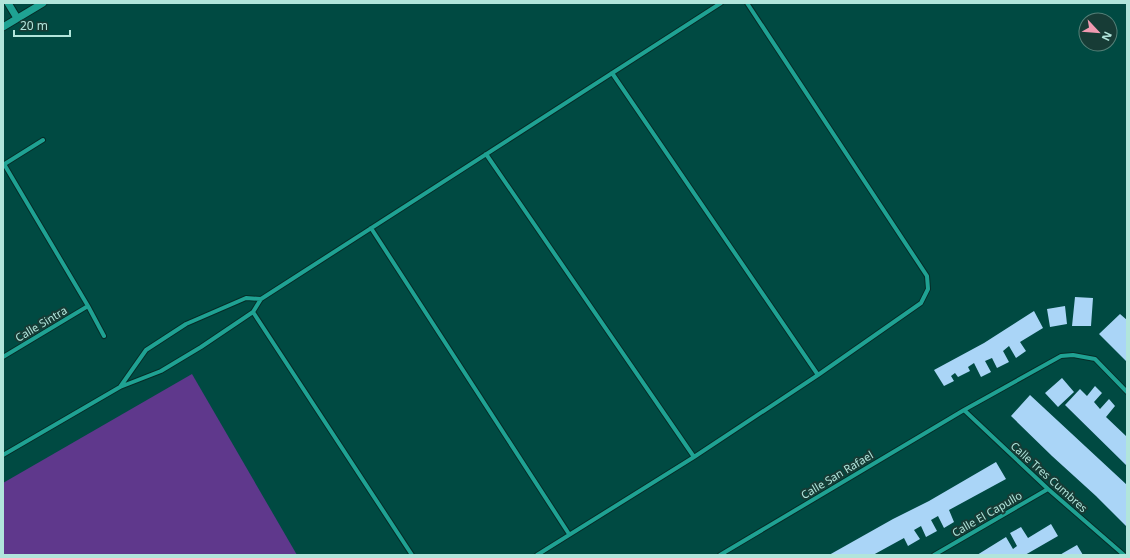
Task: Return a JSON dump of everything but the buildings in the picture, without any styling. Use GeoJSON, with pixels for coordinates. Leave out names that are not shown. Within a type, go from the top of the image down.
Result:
{"type":"FeatureCollection","features":[{"type":"Feature","properties":{"kind":"street"},"geometry":{"type":"LineString","coordinates":[[8,3],[17,18]]}},
{"type":"Feature","properties":{"kind":"street"},"geometry":{"type":"LineString","coordinates":[[3,27],[43,3]]}},
{"type":"Feature","properties":{"kind":"street"},"geometry":{"type":"LineString","coordinates":[[3,455],[120,387],[161,370],[201,347],[253,312],[261,299],[720,3]]}},
{"type":"Feature","properties":{"kind":"street"},"geometry":{"type":"LineString","coordinates":[[537,555],[694,457],[818,375],[921,303],[928,289],[927,276],[747,3]]}},
{"type":"Feature","properties":{"kind":"street"},"geometry":{"type":"LineString","coordinates":[[612,73],[818,375]]}},
{"type":"Feature","properties":{"kind":"street"},"geometry":{"type":"LineString","coordinates":[[43,140],[4,165],[88,306],[104,336]]}},
{"type":"Feature","properties":{"kind":"street"},"geometry":{"type":"LineString","coordinates":[[486,154],[694,457]]}},
{"type":"Feature","properties":{"kind":"street"},"geometry":{"type":"LineString","coordinates":[[371,228],[569,534]]}},
{"type":"Feature","properties":{"kind":"street"},"geometry":{"type":"LineString","coordinates":[[120,387],[146,350],[186,324],[246,298],[261,299]]}},
{"type":"Feature","properties":{"kind":"street","name":"Calle Sintra"},"geometry":{"type":"LineString","coordinates":[[3,357],[88,306]]}},
{"type":"Feature","properties":{"kind":"street"},"geometry":{"type":"LineString","coordinates":[[253,312],[412,555]]}},
{"type":"Feature","properties":{"kind":"street","name":"Calle San Rafael"},"geometry":{"type":"LineString","coordinates":[[720,555],[964,410],[1061,356],[1073,355],[1095,359],[1127,392]]}},
{"type":"Feature","properties":{"kind":"street","name":"Calle Tres Cumbres"},"geometry":{"type":"LineString","coordinates":[[964,410],[1048,489],[1124,555]]}},
{"type":"Feature","properties":{"kind":"street","name":"Calle El Capullo"},"geometry":{"type":"LineString","coordinates":[[934,555],[1048,489]]}},
{"type":"Feature","properties":{"kind":"shaded area"},"geometry":{"type":"Polygon","coordinates":[[[192,374],[297,555],[3,555],[3,483],[192,374]]]}}]}
